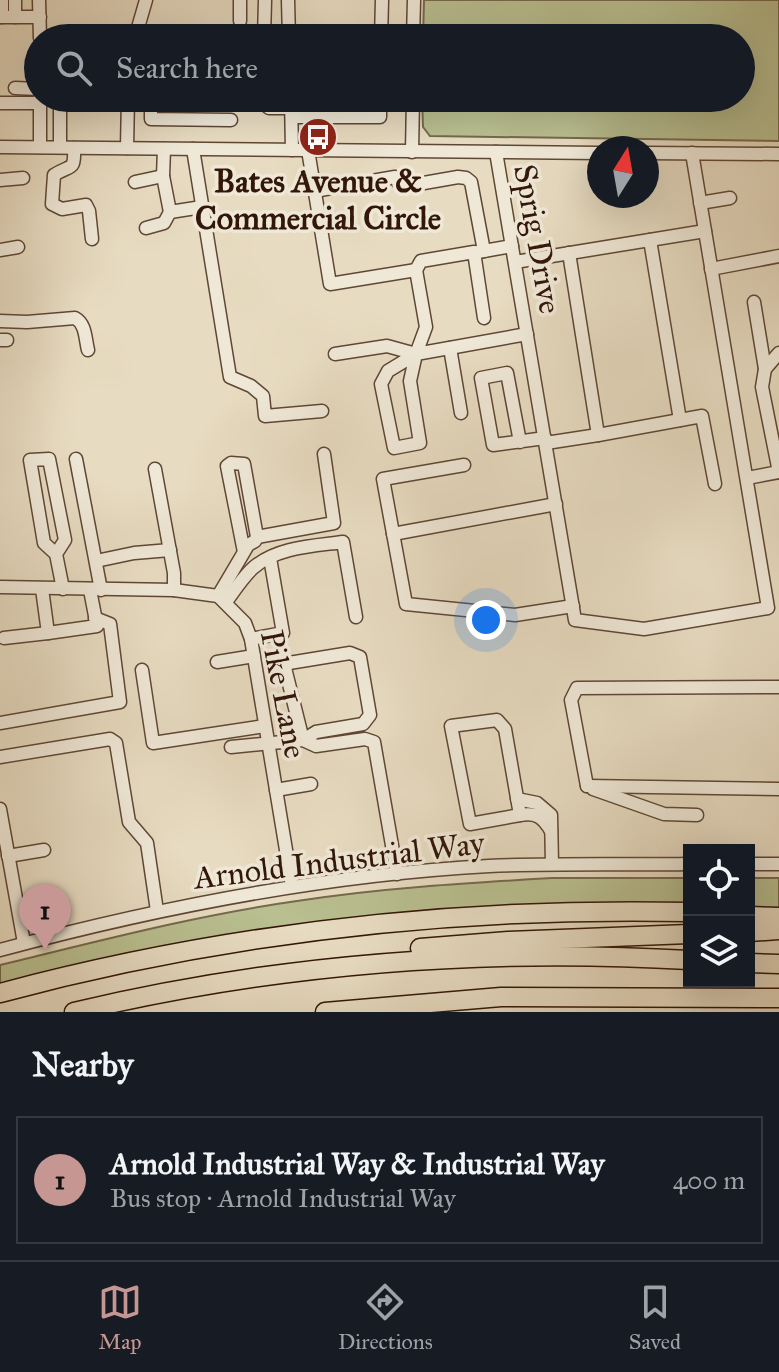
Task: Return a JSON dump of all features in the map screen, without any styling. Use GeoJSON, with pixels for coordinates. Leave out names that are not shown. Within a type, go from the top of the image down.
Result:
{"type":"FeatureCollection","features":[{"type":"Feature","properties":{"kind":"highway"},"geometry":{"type":"LineString","coordinates":[[0,993],[144,960],[345,929],[523,913],[683,912]]}},
{"type":"Feature","properties":{"kind":"highway"},"geometry":{"type":"LineString","coordinates":[[755,916],[779,917]]}},
{"type":"Feature","properties":{"kind":"highway"},"geometry":{"type":"LineString","coordinates":[[755,932],[779,930]]}},
{"type":"Feature","properties":{"kind":"highway"},"geometry":{"type":"LineString","coordinates":[[275,974],[348,956],[445,946],[683,934]]}},
{"type":"Feature","properties":{"kind":"highway"},"geometry":{"type":"LineString","coordinates":[[74,1012],[275,974],[392,962],[570,955],[683,960]]}},
{"type":"Feature","properties":{"kind":"highway"},"geometry":{"type":"LineString","coordinates":[[755,963],[779,964]]}},
{"type":"Feature","properties":{"kind":"highway"},"geometry":{"type":"LineString","coordinates":[[325,1012],[501,997],[779,998]]}},
{"type":"Feature","properties":{"kind":"street"},"geometry":{"type":"LineString","coordinates":[[2,0],[6,17]]}},
{"type":"Feature","properties":{"kind":"street"},"geometry":{"type":"LineString","coordinates":[[6,17],[15,0]]}},
{"type":"Feature","properties":{"kind":"street"},"geometry":{"type":"LineString","coordinates":[[39,0],[40,24]]}},
{"type":"Feature","properties":{"kind":"street"},"geometry":{"type":"LineString","coordinates":[[140,24],[146,0]]}},
{"type":"Feature","properties":{"kind":"street"},"geometry":{"type":"LineString","coordinates":[[240,0],[240,21]]}},
{"type":"Feature","properties":{"kind":"street"},"geometry":{"type":"LineString","coordinates":[[264,24],[265,0]]}},
{"type":"Feature","properties":{"kind":"street"},"geometry":{"type":"LineString","coordinates":[[288,0],[289,24]]}},
{"type":"Feature","properties":{"kind":"street"},"geometry":{"type":"LineString","coordinates":[[381,24],[382,0]]}},
{"type":"Feature","properties":{"kind":"street"},"geometry":{"type":"LineString","coordinates":[[413,24],[414,0]]}},
{"type":"Feature","properties":{"kind":"street"},"geometry":{"type":"LineString","coordinates":[[6,17],[40,17]]}},
{"type":"Feature","properties":{"kind":"street"},"geometry":{"type":"LineString","coordinates":[[15,88],[24,88]]}},
{"type":"Feature","properties":{"kind":"street"},"geometry":{"type":"LineString","coordinates":[[0,103],[24,102]]}},
{"type":"Feature","properties":{"kind":"street"},"geometry":{"type":"LineString","coordinates":[[40,112],[40,147]]}},
{"type":"Feature","properties":{"kind":"street"},"geometry":{"type":"LineString","coordinates":[[60,112],[60,147]]}},
{"type":"Feature","properties":{"kind":"street"},"geometry":{"type":"LineString","coordinates":[[127,148],[128,112]]}},
{"type":"Feature","properties":{"kind":"street"},"geometry":{"type":"LineString","coordinates":[[151,112],[151,119],[231,120]]}},
{"type":"Feature","properties":{"kind":"street"},"geometry":{"type":"LineString","coordinates":[[292,112],[292,150]]}},
{"type":"Feature","properties":{"kind":"street"},"geometry":{"type":"LineString","coordinates":[[336,112],[380,117],[380,112]]}},
{"type":"Feature","properties":{"kind":"street"},"geometry":{"type":"LineString","coordinates":[[412,152],[413,112]]}},
{"type":"Feature","properties":{"kind":"street"},"geometry":{"type":"LineString","coordinates":[[0,147],[587,153]]}},
{"type":"Feature","properties":{"kind":"street"},"geometry":{"type":"LineString","coordinates":[[74,148],[74,162],[70,170],[54,175],[52,204],[62,209],[86,205],[92,239]]}},
{"type":"Feature","properties":{"kind":"street"},"geometry":{"type":"LineString","coordinates":[[146,228],[164,223],[170,212],[163,176],[164,149]]}},
{"type":"Feature","properties":{"kind":"street"},"geometry":{"type":"LineString","coordinates":[[193,149],[230,377],[251,386],[263,396],[265,416],[322,411]]}},
{"type":"Feature","properties":{"kind":"street"},"geometry":{"type":"LineString","coordinates":[[308,150],[330,284],[416,270]]}},
{"type":"Feature","properties":{"kind":"street","name":"Sprig Drive"},"geometry":{"type":"LineString","coordinates":[[496,152],[573,606]]}},
{"type":"Feature","properties":{"kind":"street"},"geometry":{"type":"LineString","coordinates":[[659,153],[779,154]]}},
{"type":"Feature","properties":{"kind":"street"},"geometry":{"type":"LineString","coordinates":[[464,465],[383,479],[406,604],[515,615],[573,606],[575,620],[644,629],[768,608],[692,153]]}},
{"type":"Feature","properties":{"kind":"street"},"geometry":{"type":"LineString","coordinates":[[135,182],[163,176]]}},
{"type":"Feature","properties":{"kind":"street"},"geometry":{"type":"LineString","coordinates":[[314,191],[395,177],[401,187],[466,178],[471,182],[484,318]]}},
{"type":"Feature","properties":{"kind":"street"},"geometry":{"type":"LineString","coordinates":[[0,180],[23,178]]}},
{"type":"Feature","properties":{"kind":"street"},"geometry":{"type":"LineString","coordinates":[[700,203],[730,198]]}},
{"type":"Feature","properties":{"kind":"street"},"geometry":{"type":"LineString","coordinates":[[170,212],[202,207]]}},
{"type":"Feature","properties":{"kind":"street"},"geometry":{"type":"LineString","coordinates":[[515,262],[705,231]]}},
{"type":"Feature","properties":{"kind":"street"},"geometry":{"type":"LineString","coordinates":[[650,240],[680,420]]}},
{"type":"Feature","properties":{"kind":"street"},"geometry":{"type":"LineString","coordinates":[[512,246],[421,261],[416,270],[426,327],[416,354],[410,381],[420,443],[394,448],[381,384],[388,371],[416,354],[527,334]]}},
{"type":"Feature","properties":{"kind":"street"},"geometry":{"type":"LineString","coordinates":[[0,250],[18,247]]}},
{"type":"Feature","properties":{"kind":"street"},"geometry":{"type":"LineString","coordinates":[[569,253],[598,435]]}},
{"type":"Feature","properties":{"kind":"street"},"geometry":{"type":"LineString","coordinates":[[711,269],[779,256]]}},
{"type":"Feature","properties":{"kind":"street"},"geometry":{"type":"LineString","coordinates":[[747,478],[779,472],[762,387],[765,369],[754,302]]}},
{"type":"Feature","properties":{"kind":"street"},"geometry":{"type":"LineString","coordinates":[[0,321],[75,318],[81,321],[84,328],[88,350]]}},
{"type":"Feature","properties":{"kind":"street"},"geometry":{"type":"LineString","coordinates":[[335,354],[387,346],[416,354]]}},
{"type":"Feature","properties":{"kind":"street"},"geometry":{"type":"LineString","coordinates":[[450,348],[461,413]]}},
{"type":"Feature","properties":{"kind":"street"},"geometry":{"type":"LineString","coordinates":[[765,369],[779,353]]}},
{"type":"Feature","properties":{"kind":"street"},"geometry":{"type":"LineString","coordinates":[[520,442],[507,373],[481,378],[493,445],[598,435],[702,416],[715,484]]}},
{"type":"Feature","properties":{"kind":"street"},"geometry":{"type":"LineString","coordinates":[[222,599],[244,552],[257,537],[334,523],[324,454]]}},
{"type":"Feature","properties":{"kind":"street"},"geometry":{"type":"LineString","coordinates":[[56,554],[65,540],[49,459],[30,460],[44,543],[56,554],[63,589]]}},
{"type":"Feature","properties":{"kind":"street"},"geometry":{"type":"LineString","coordinates":[[4,638],[97,626],[96,561],[76,459]]}},
{"type":"Feature","properties":{"kind":"street"},"geometry":{"type":"LineString","coordinates":[[244,552],[227,466],[231,463],[244,464],[257,537]]}},
{"type":"Feature","properties":{"kind":"street"},"geometry":{"type":"LineString","coordinates":[[155,469],[174,573],[174,590]]}},
{"type":"Feature","properties":{"kind":"street"},"geometry":{"type":"LineString","coordinates":[[393,534],[556,504]]}},
{"type":"Feature","properties":{"kind":"street"},"geometry":{"type":"LineString","coordinates":[[222,599],[253,567],[270,558],[287,550],[343,542],[356,617]]}},
{"type":"Feature","properties":{"kind":"street"},"geometry":{"type":"LineString","coordinates":[[96,561],[170,550]]}},
{"type":"Feature","properties":{"kind":"street"},"geometry":{"type":"LineString","coordinates":[[251,639],[283,633],[270,558]]}},
{"type":"Feature","properties":{"kind":"street"},"geometry":{"type":"LineString","coordinates":[[0,587],[174,590],[222,599]]}},
{"type":"Feature","properties":{"kind":"street"},"geometry":{"type":"LineString","coordinates":[[42,589],[48,633]]}},
{"type":"Feature","properties":{"kind":"street","name":"Pike Lane"},"geometry":{"type":"LineString","coordinates":[[222,599],[245,623],[251,639],[292,886]]}},
{"type":"Feature","properties":{"kind":"street"},"geometry":{"type":"LineString","coordinates":[[0,723],[120,702],[110,624],[95,618]]}},
{"type":"Feature","properties":{"kind":"street"},"geometry":{"type":"LineString","coordinates":[[231,747],[303,740],[316,732],[363,724],[369,719],[360,657],[357,654],[286,665],[303,740]]}},
{"type":"Feature","properties":{"kind":"street"},"geometry":{"type":"LineString","coordinates":[[217,662],[254,656]]}},
{"type":"Feature","properties":{"kind":"street"},"geometry":{"type":"LineString","coordinates":[[142,670],[153,743],[265,726]]}},
{"type":"Feature","properties":{"kind":"street"},"geometry":{"type":"LineString","coordinates":[[587,786],[571,700],[577,688],[779,687]]}},
{"type":"Feature","properties":{"kind":"street"},"geometry":{"type":"LineString","coordinates":[[520,815],[505,729],[497,720],[451,726],[470,824],[535,814],[546,821],[551,831]]}},
{"type":"Feature","properties":{"kind":"street"},"geometry":{"type":"LineString","coordinates":[[0,757],[110,739],[116,743],[129,822],[147,843],[157,911]]}},
{"type":"Feature","properties":{"kind":"street"},"geometry":{"type":"LineString","coordinates":[[303,740],[316,746],[365,739],[374,742],[397,874]]}},
{"type":"Feature","properties":{"kind":"street"},"geometry":{"type":"LineString","coordinates":[[276,790],[311,784]]}},
{"type":"Feature","properties":{"kind":"street"},"geometry":{"type":"LineString","coordinates":[[587,786],[779,789]]}},
{"type":"Feature","properties":{"kind":"street"},"geometry":{"type":"LineString","coordinates":[[587,786],[609,797],[664,814],[697,815]]}},
{"type":"Feature","properties":{"kind":"street"},"geometry":{"type":"LineString","coordinates":[[517,799],[537,803],[547,810],[552,822],[552,864]]}},
{"type":"Feature","properties":{"kind":"street"},"geometry":{"type":"LineString","coordinates":[[0,809],[8,856],[6,880],[24,943]]}},
{"type":"Feature","properties":{"kind":"street"},"geometry":{"type":"LineString","coordinates":[[8,856],[44,850]]}},
{"type":"Feature","properties":{"kind":"street","name":"Arnold Industrial Way"},"geometry":{"type":"LineString","coordinates":[[0,950],[157,911],[292,886],[397,874],[552,864],[683,864]]}},
{"type":"Feature","properties":{"kind":"street"},"geometry":{"type":"LineString","coordinates":[[755,864],[779,864]]}},
{"type":"Feature","properties":{"kind":"green space"},"geometry":{"type":"Polygon","coordinates":[[[424,0],[779,0],[779,141],[659,139],[659,136],[430,136],[423,127],[422,112],[755,112],[755,24],[423,24],[424,0]]]}},
{"type":"Feature","properties":{"kind":"green space"},"geometry":{"type":"Polygon","coordinates":[[[552,878],[683,878],[683,912],[397,923],[0,993],[0,965],[111,938],[260,907],[456,884],[552,878]]]}},
{"type":"Feature","properties":{"kind":"green space"},"geometry":{"type":"Polygon","coordinates":[[[755,878],[779,878],[779,917],[755,916],[755,878]]]}},
{"type":"Feature","properties":{"kind":"place","name":"Bates Avenue & Commercial Circle"},"geometry":{"type":"Point","coordinates":[318,137]}},
{"type":"Feature","properties":{"kind":"place","name":"Arnold Industrial Way & Industrial Way"},"geometry":{"type":"Point","coordinates":[45,950]}}]}
